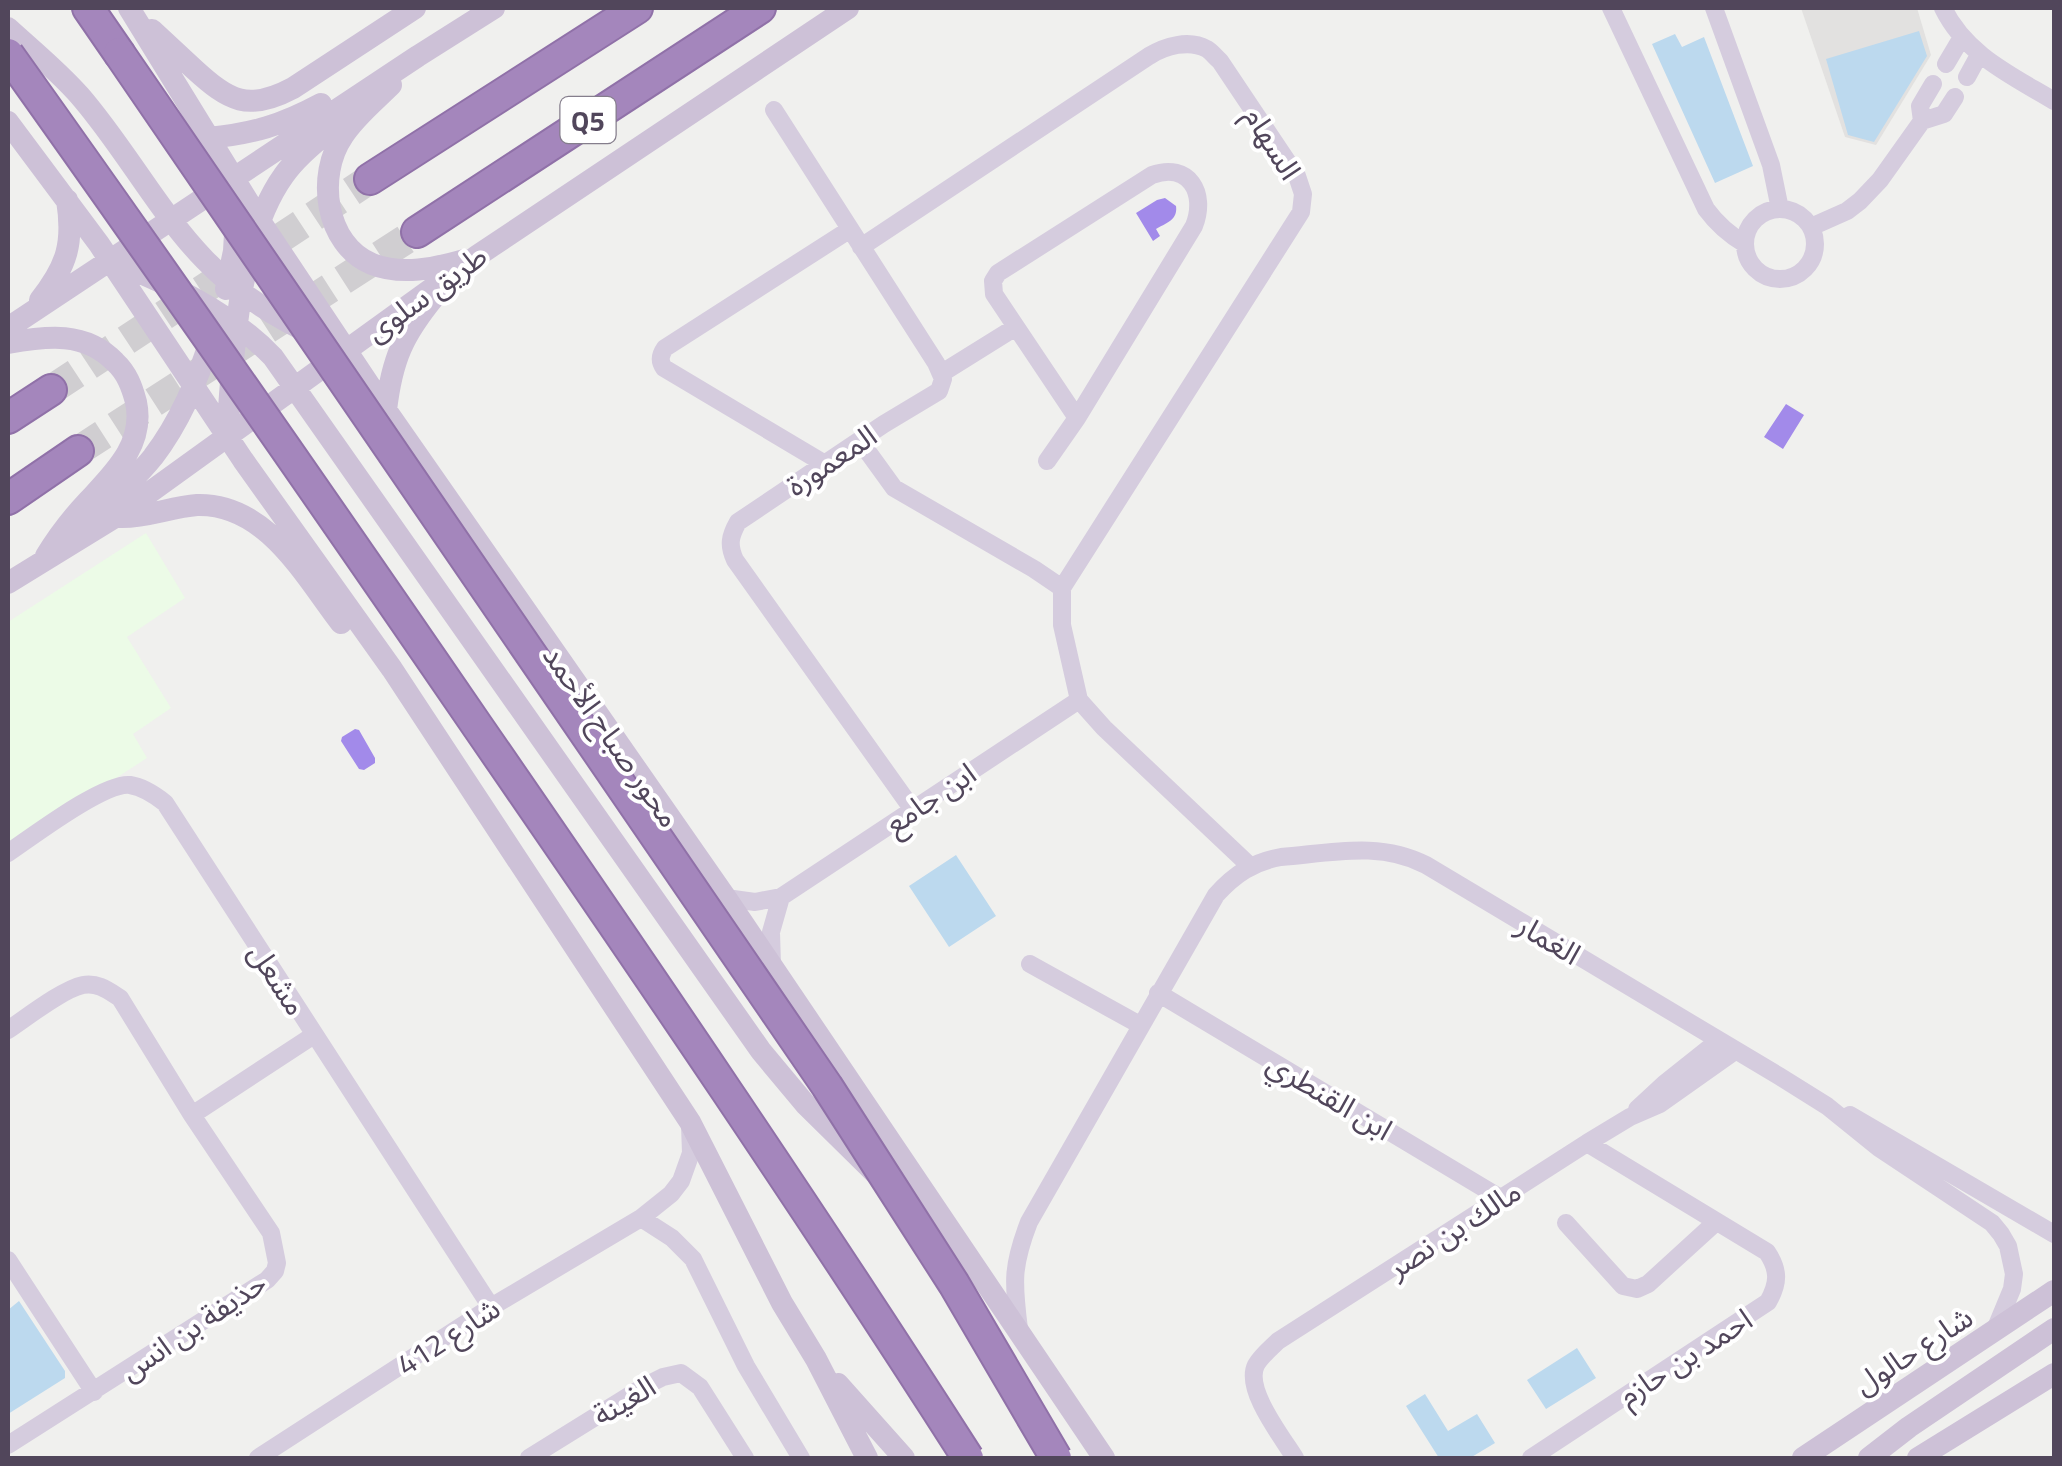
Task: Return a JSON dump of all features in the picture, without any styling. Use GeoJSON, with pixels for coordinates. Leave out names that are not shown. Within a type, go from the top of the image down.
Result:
{"type":"FeatureCollection","features":[{"type":"Feature","properties":{"kind":"highway","name":"محور صباح الأحمد"},"geometry":{"type":"LineString","coordinates":[[88,8],[827,1086],[954,1284],[1056,1458]]}},
{"type":"Feature","properties":{"kind":"highway","name":"Q5"},"geometry":{"type":"LineString","coordinates":[[370,179],[637,8]]}},
{"type":"Feature","properties":{"kind":"highway","name":"طريق سلوى"},"geometry":{"type":"LineString","coordinates":[[417,232],[760,8]]}},
{"type":"Feature","properties":{"kind":"highway"},"geometry":{"type":"LineString","coordinates":[[8,54],[205,330],[660,990],[968,1458]]}},
{"type":"Feature","properties":{"kind":"highway"},"geometry":{"type":"LineString","coordinates":[[8,418],[51,390]]}},
{"type":"Feature","properties":{"kind":"highway"},"geometry":{"type":"LineString","coordinates":[[8,499],[78,451]]}},
{"type":"Feature","properties":{"kind":"main road"},"geometry":{"type":"LineString","coordinates":[[130,8],[216,90],[243,102],[275,98],[294,88],[415,8]]}},
{"type":"Feature","properties":{"kind":"main road","name":"محور صباح الأحمد"},"geometry":{"type":"LineString","coordinates":[[130,8],[260,221],[386,410],[726,898],[1104,1458]]}},
{"type":"Feature","properties":{"kind":"main road"},"geometry":{"type":"LineString","coordinates":[[8,328],[494,8]]}},
{"type":"Feature","properties":{"kind":"main road","name":"طريق سلوى"},"geometry":{"type":"LineString","coordinates":[[8,583],[116,516],[477,256],[848,8]]}},
{"type":"Feature","properties":{"kind":"main road"},"geometry":{"type":"LineString","coordinates":[[8,28],[81,97],[206,260],[235,287],[289,323],[347,350]]}},
{"type":"Feature","properties":{"kind":"main road"},"geometry":{"type":"LineString","coordinates":[[208,138],[276,126],[374,74],[418,56]]}},
{"type":"Feature","properties":{"kind":"main road"},"geometry":{"type":"LineString","coordinates":[[227,436],[229,318],[235,287],[272,194],[294,162],[418,56]]}},
{"type":"Feature","properties":{"kind":"main road"},"geometry":{"type":"LineString","coordinates":[[418,56],[342,136],[327,189],[331,216],[351,250],[372,264],[434,269],[477,256]]}},
{"type":"Feature","properties":{"kind":"main road"},"geometry":{"type":"LineString","coordinates":[[8,122],[111,260],[227,436],[392,670],[690,1122],[867,1458]]}},
{"type":"Feature","properties":{"kind":"main road"},"geometry":{"type":"LineString","coordinates":[[233,178],[235,287]]}},
{"type":"Feature","properties":{"kind":"main road"},"geometry":{"type":"LineString","coordinates":[[28,314],[66,258],[70,232],[66,196]]}},
{"type":"Feature","properties":{"kind":"main road"},"geometry":{"type":"LineString","coordinates":[[111,260],[182,291],[229,318],[273,358],[760,1051],[855,1155],[962,1246]]}},
{"type":"Feature","properties":{"kind":"main road"},"geometry":{"type":"LineString","coordinates":[[386,410],[395,360],[405,337],[452,276]]}},
{"type":"Feature","properties":{"kind":"main road"},"geometry":{"type":"LineString","coordinates":[[41,563],[153,457],[195,387],[229,318]]}},
{"type":"Feature","properties":{"kind":"main road"},"geometry":{"type":"LineString","coordinates":[[8,344],[45,337],[88,342],[123,370],[138,410],[136,435],[128,454],[41,563]]}},
{"type":"Feature","properties":{"kind":"main road"},"geometry":{"type":"LineString","coordinates":[[116,516],[125,518],[201,505],[224,507],[243,515],[281,546],[363,650],[392,670]]}},
{"type":"Feature","properties":{"kind":"main road","name":"شارع حالول"},"geometry":{"type":"LineString","coordinates":[[1803,1458],[2054,1291]]}},
{"type":"Feature","properties":{"kind":"main road"},"geometry":{"type":"LineString","coordinates":[[1869,1458],[2054,1329]]}},
{"type":"Feature","properties":{"kind":"main road"},"geometry":{"type":"LineString","coordinates":[[816,1359],[904,1458]]}},
{"type":"Feature","properties":{"kind":"main road"},"geometry":{"type":"LineString","coordinates":[[1918,1458],[2044,1386],[2054,1374]]}},
{"type":"Feature","properties":{"kind":"street"},"geometry":{"type":"LineString","coordinates":[[1611,8],[1706,209],[1729,235],[1745,244]]}},
{"type":"Feature","properties":{"kind":"street"},"geometry":{"type":"LineString","coordinates":[[1714,8],[1771,165],[1780,209]]}},
{"type":"Feature","properties":{"kind":"street"},"geometry":{"type":"LineString","coordinates":[[1943,8],[1962,37],[1980,55],[2053,96]]}},
{"type":"Feature","properties":{"kind":"street"},"geometry":{"type":"LineString","coordinates":[[1946,64],[1962,37]]}},
{"type":"Feature","properties":{"kind":"street","name":"السهام"},"geometry":{"type":"LineString","coordinates":[[861,247],[1161,48],[1177,44],[1207,49],[1220,61],[1297,176],[1303,194],[1301,212],[1062,588]]}},
{"type":"Feature","properties":{"kind":"street"},"geometry":{"type":"LineString","coordinates":[[1968,77],[1980,55]]}},
{"type":"Feature","properties":{"kind":"street"},"geometry":{"type":"LineString","coordinates":[[1922,121],[1920,106],[1933,84]]}},
{"type":"Feature","properties":{"kind":"street"},"geometry":{"type":"LineString","coordinates":[[1810,227],[1860,201],[1922,121],[1944,114],[1955,96]]}},
{"type":"Feature","properties":{"kind":"street"},"geometry":{"type":"LineString","coordinates":[[774,110],[939,368]]}},
{"type":"Feature","properties":{"kind":"street"},"geometry":{"type":"LineString","coordinates":[[1047,461],[1077,418],[1194,226],[1200,202],[1181,174],[1172,171],[1152,175],[998,273],[993,281],[994,294],[1077,418]]}},
{"type":"Feature","properties":{"kind":"street"},"geometry":{"type":"LineString","coordinates":[[1780,209],[1798,214],[1810,227],[1815,244],[1804,269],[1779,279],[1762,274],[1749,261],[1745,244],[1748,228],[1758,216],[1780,209]]}},
{"type":"Feature","properties":{"kind":"street"},"geometry":{"type":"LineString","coordinates":[[825,464],[664,368],[661,356],[665,348],[849,230]]}},
{"type":"Feature","properties":{"kind":"street","name":"المعمورة"},"geometry":{"type":"LineString","coordinates":[[913,810],[735,560],[730,542],[732,532],[738,522],[938,391],[943,379],[939,368],[1013,322]]}},
{"type":"Feature","properties":{"kind":"street"},"geometry":{"type":"LineString","coordinates":[[860,441],[894,488],[1062,588],[1062,625],[1079,700],[1250,866]]}},
{"type":"Feature","properties":{"kind":"street","name":"ابن جامع"},"geometry":{"type":"LineString","coordinates":[[781,897],[1079,700]]}},
{"type":"Feature","properties":{"kind":"street","name":"مشعل"},"geometry":{"type":"LineString","coordinates":[[8,853],[105,790],[130,785],[155,794],[172,812],[491,1307]]}},
{"type":"Feature","properties":{"kind":"street","name":"الغمار"},"geometry":{"type":"LineString","coordinates":[[1019,1329],[1013,1282],[1018,1250],[1029,1222],[1216,895],[1231,878],[1250,866],[1281,856],[1379,850],[1412,857],[1827,1106],[1874,1128],[2054,1234]]}},
{"type":"Feature","properties":{"kind":"street"},"geometry":{"type":"LineString","coordinates":[[726,898],[755,902],[781,897],[771,932],[772,968]]}},
{"type":"Feature","properties":{"kind":"street"},"geometry":{"type":"LineString","coordinates":[[1030,964],[1140,1025]]}},
{"type":"Feature","properties":{"kind":"street","name":"حذيفة بن انس"},"geometry":{"type":"LineString","coordinates":[[8,1030],[83,985],[98,986],[120,998],[270,1232],[275,1248],[275,1271],[267,1280],[8,1446]]}},
{"type":"Feature","properties":{"kind":"street","name":"ابن القنطري"},"geometry":{"type":"LineString","coordinates":[[1158,994],[1502,1199]]}},
{"type":"Feature","properties":{"kind":"street"},"geometry":{"type":"LineString","coordinates":[[192,1115],[314,1036]]}},
{"type":"Feature","properties":{"kind":"street","name":"مالك بن نصر"},"geometry":{"type":"LineString","coordinates":[[1630,1117],[1652,1094],[1718,1041]]}},
{"type":"Feature","properties":{"kind":"street","name":"مالك بن نصر"},"geometry":{"type":"LineString","coordinates":[[1295,1458],[1258,1397],[1252,1379],[1256,1365],[1278,1341],[1630,1117],[1660,1104],[1736,1051]]}},
{"type":"Feature","properties":{"kind":"street","name":"الغمار"},"geometry":{"type":"LineString","coordinates":[[1827,1106],[1879,1148],[1992,1223],[2001,1234],[2014,1274],[1994,1333]]}},
{"type":"Feature","properties":{"kind":"street","name":"شارع 412"},"geometry":{"type":"LineString","coordinates":[[258,1458],[491,1307],[641,1218],[681,1182],[692,1153],[690,1122]]}},
{"type":"Feature","properties":{"kind":"street","name":"احمد بن حازم"},"geometry":{"type":"LineString","coordinates":[[1532,1458],[1768,1302],[1778,1277],[1767,1252],[1587,1144]]}},
{"type":"Feature","properties":{"kind":"street"},"geometry":{"type":"LineString","coordinates":[[641,1218],[672,1238],[693,1259],[746,1366],[801,1458]]}},
{"type":"Feature","properties":{"kind":"street"},"geometry":{"type":"LineString","coordinates":[[1566,1224],[1623,1286],[1638,1288],[1648,1284],[1716,1222]]}},
{"type":"Feature","properties":{"kind":"street"},"geometry":{"type":"LineString","coordinates":[[8,1260],[94,1392]]}},
{"type":"Feature","properties":{"kind":"street","name":"الغينة"},"geometry":{"type":"LineString","coordinates":[[530,1458],[662,1376],[681,1373],[700,1387],[744,1458]]}},
{"type":"Feature","properties":{"kind":"shaded area"},"geometry":{"type":"Polygon","coordinates":[[[1801,8],[1917,8],[1931,55],[1876,145],[1845,137],[1801,8]]]}},
{"type":"Feature","properties":{"kind":"shaded area"},"geometry":{"type":"Polygon","coordinates":[[[1919,31],[1927,56],[1874,142],[1848,135],[1826,59],[1919,31]]]}},
{"type":"Feature","properties":{"kind":"shaded area"},"geometry":{"type":"Polygon","coordinates":[[[1675,34],[1682,47],[1704,37],[1753,166],[1715,183],[1652,44],[1675,34]]]}},
{"type":"Feature","properties":{"kind":"shaded area"},"geometry":{"type":"Polygon","coordinates":[[[1165,198],[1176,206],[1175,215],[1156,229],[1160,236],[1153,241],[1136,213],[1165,198]]]}},
{"type":"Feature","properties":{"kind":"shaded area"},"geometry":{"type":"Polygon","coordinates":[[[1786,404],[1804,415],[1783,449],[1764,437],[1786,404]]]}},
{"type":"Feature","properties":{"kind":"shaded area"},"geometry":{"type":"Polygon","coordinates":[[[146,533],[185,598],[127,637],[171,708],[133,734],[147,758],[8,848],[8,622],[146,533]]]}},
{"type":"Feature","properties":{"kind":"shaded area"},"geometry":{"type":"Polygon","coordinates":[[[355,729],[375,758],[375,763],[364,770],[359,769],[341,741],[355,729]]]}},
{"type":"Feature","properties":{"kind":"shaded area"},"geometry":{"type":"Polygon","coordinates":[[[956,855],[996,916],[949,947],[909,886],[956,855]]]}},
{"type":"Feature","properties":{"kind":"shaded area"},"geometry":{"type":"Polygon","coordinates":[[[19,1301],[65,1371],[65,1378],[8,1414],[8,1310],[19,1301]]]}},
{"type":"Feature","properties":{"kind":"shaded area"},"geometry":{"type":"Polygon","coordinates":[[[1577,1348],[1596,1378],[1546,1409],[1527,1380],[1577,1348]]]}},
{"type":"Feature","properties":{"kind":"shaded area"},"geometry":{"type":"Polygon","coordinates":[[[1425,1394],[1448,1431],[1477,1414],[1495,1443],[1470,1458],[1439,1458],[1406,1406],[1425,1394]]]}},
{"type":"Feature","properties":{"kind":"tunnel"},"geometry":{"type":"LineString","coordinates":[[51,390],[370,179]]}},
{"type":"Feature","properties":{"kind":"tunnel"},"geometry":{"type":"LineString","coordinates":[[78,451],[417,232]]}}]}
